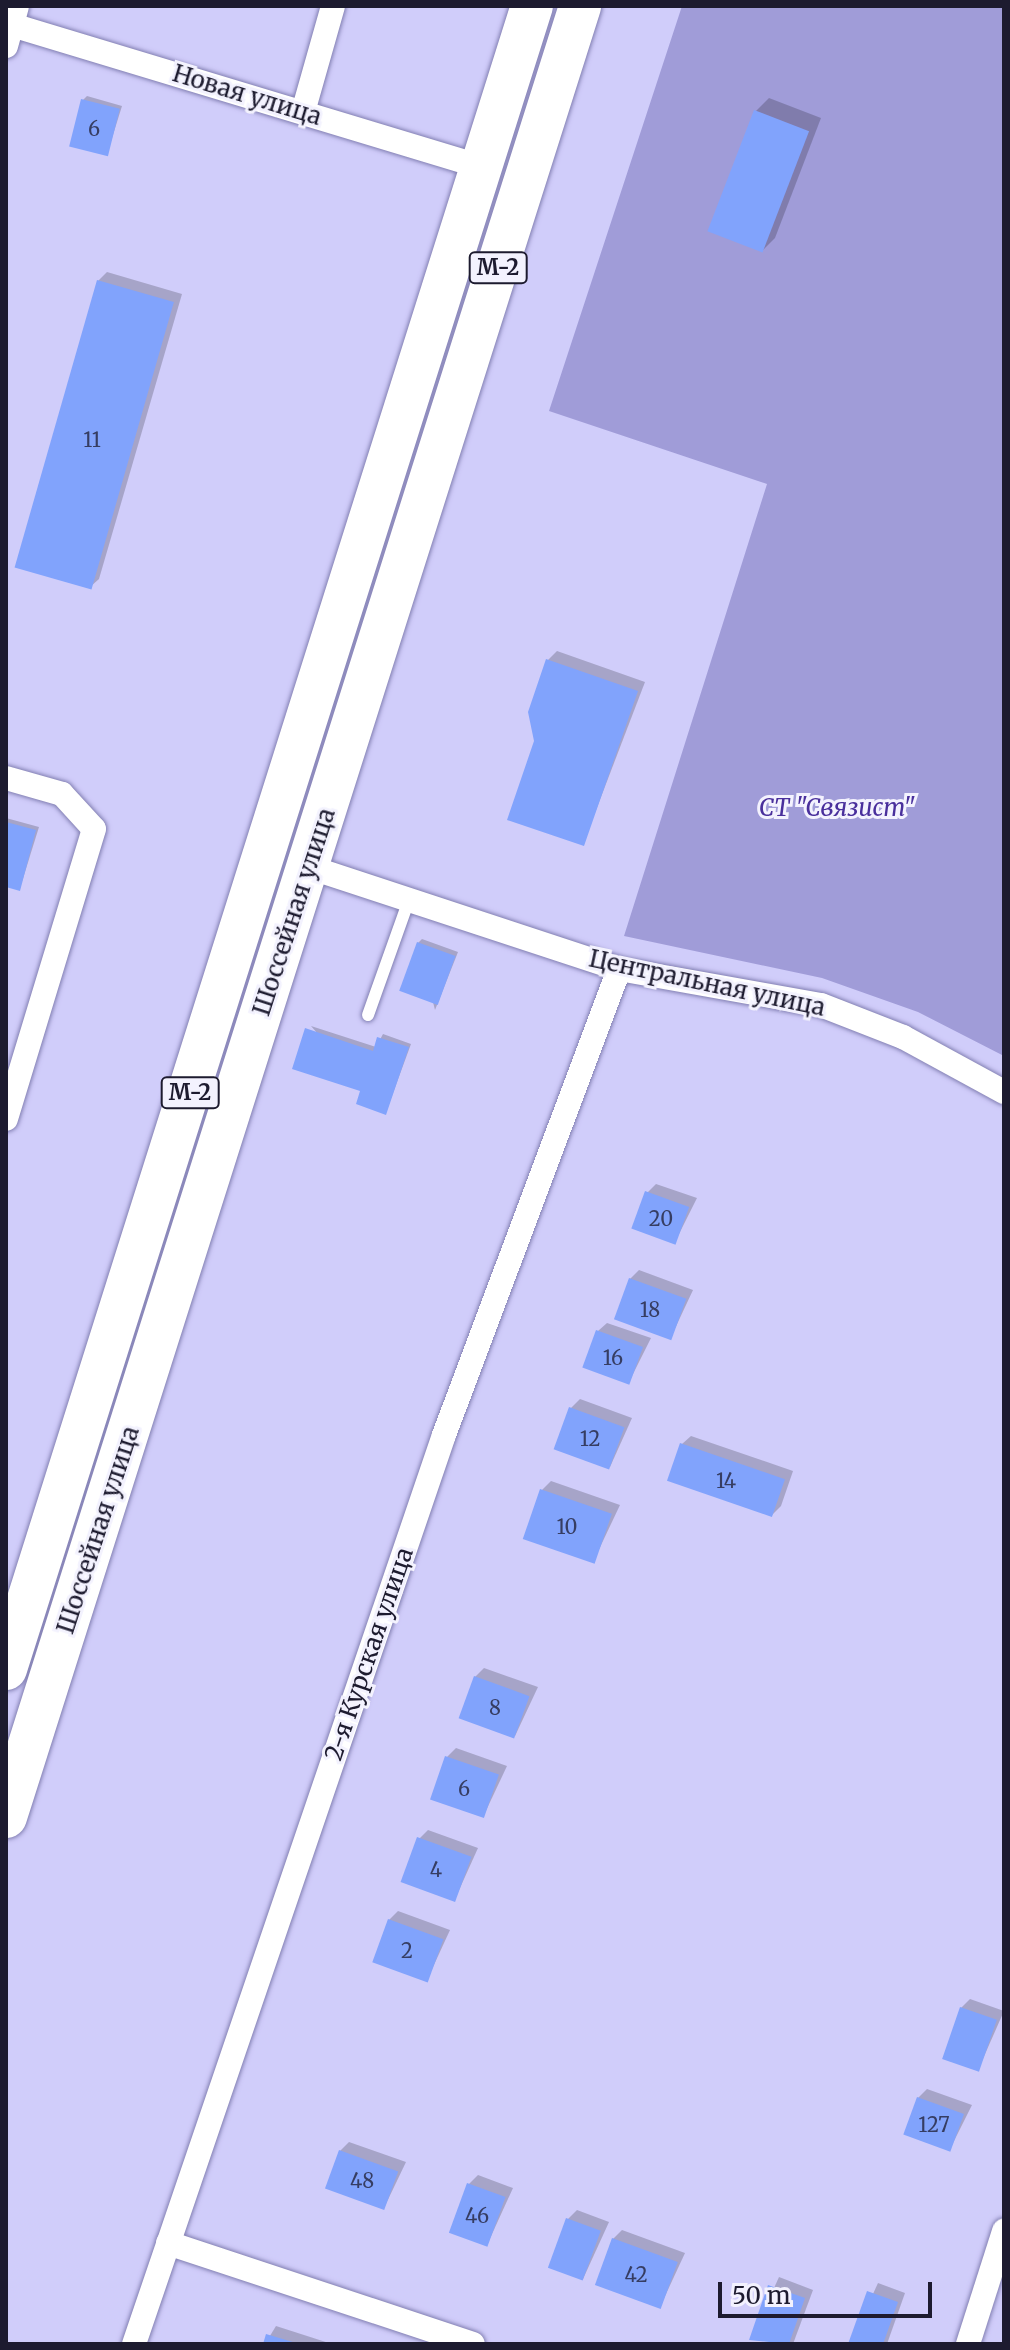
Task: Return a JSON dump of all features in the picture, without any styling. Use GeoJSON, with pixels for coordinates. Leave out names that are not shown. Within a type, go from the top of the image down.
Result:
{"type":"FeatureCollection","features":[{"type":"Feature","properties":{"kind":"highway","name":"Шоссейная улица"},"geometry":{"type":"LineString","coordinates":[[6,1669],[532,6]]}},
{"type":"Feature","properties":{"kind":"highway","name":"Шоссейная улица"},"geometry":{"type":"LineString","coordinates":[[6,1817],[580,6]]}},
{"type":"Feature","properties":{"kind":"street"},"geometry":{"type":"LineString","coordinates":[[303,112],[333,6]]}},
{"type":"Feature","properties":{"kind":"street","name":"Новая улица"},"geometry":{"type":"LineString","coordinates":[[11,26],[482,167]]}},
{"type":"Feature","properties":{"kind":"street"},"geometry":{"type":"LineString","coordinates":[[6,778],[62,794],[94,829],[6,1119]]}},
{"type":"Feature","properties":{"kind":"street","name":"Центральная улица"},"geometry":{"type":"LineString","coordinates":[[309,867],[619,969],[821,1005],[903,1037],[1004,1092]]}},
{"type":"Feature","properties":{"kind":"street","name":"2-я Курская улица"},"geometry":{"type":"LineString","coordinates":[[134,2344],[444,1435],[619,969]]}},
{"type":"Feature","properties":{"kind":"street"},"geometry":{"type":"LineString","coordinates":[[968,2344],[1004,2231]]}},
{"type":"Feature","properties":{"kind":"street"},"geometry":{"type":"LineString","coordinates":[[168,2243],[473,2344]]}},
{"type":"Feature","properties":{"kind":"lane"},"geometry":{"type":"LineString","coordinates":[[368,1015],[409,900]]}},
{"type":"Feature","properties":{"kind":"green space","name":"СТ \"Связист\""},"geometry":{"type":"Polygon","coordinates":[[[682,6],[1004,6],[1004,1056],[918,1012],[822,978],[624,936],[767,484],[549,411],[682,6]]]}},
{"type":"Feature","properties":{"kind":"building"},"geometry":{"type":"Polygon","coordinates":[[[81,99],[120,109],[108,156],[69,147],[81,99]]]}},
{"type":"Feature","properties":{"kind":"building"},"geometry":{"type":"Polygon","coordinates":[[[754,110],[809,131],[762,253],[707,231],[754,110]]]}},
{"type":"Feature","properties":{"kind":"building"},"geometry":{"type":"Polygon","coordinates":[[[97,280],[174,302],[91,589],[15,567],[97,280]]]}},
{"type":"Feature","properties":{"kind":"building"},"geometry":{"type":"Polygon","coordinates":[[[546,659],[638,691],[584,846],[507,820],[534,741],[528,712],[546,659]]]}},
{"type":"Feature","properties":{"kind":"building"},"geometry":{"type":"Polygon","coordinates":[[[6,822],[36,830],[20,891],[6,887],[6,822]]]}},
{"type":"Feature","properties":{"kind":"building"},"geometry":{"type":"Polygon","coordinates":[[[417,942],[456,956],[438,1005],[399,991],[417,942]]]}},
{"type":"Feature","properties":{"kind":"building"},"geometry":{"type":"Polygon","coordinates":[[[305,1028],[373,1051],[377,1037],[409,1047],[386,1115],[356,1104],[360,1091],[292,1069],[305,1028]]]}},
{"type":"Feature","properties":{"kind":"building"},"geometry":{"type":"Polygon","coordinates":[[[645,1191],[689,1207],[675,1245],[631,1229],[645,1191]]]}},
{"type":"Feature","properties":{"kind":"building"},"geometry":{"type":"Polygon","coordinates":[[[629,1278],[686,1299],[671,1340],[614,1319],[629,1278]]]}},
{"type":"Feature","properties":{"kind":"building"},"geometry":{"type":"Polygon","coordinates":[[[596,1330],[643,1347],[629,1385],[582,1368],[596,1330]]]}},
{"type":"Feature","properties":{"kind":"building"},"geometry":{"type":"Polygon","coordinates":[[[569,1407],[624,1427],[609,1469],[554,1449],[569,1407]]]}},
{"type":"Feature","properties":{"kind":"building"},"geometry":{"type":"Polygon","coordinates":[[[680,1443],[785,1479],[772,1517],[667,1481],[680,1443]]]}},
{"type":"Feature","properties":{"kind":"building"},"geometry":{"type":"Polygon","coordinates":[[[540,1489],[612,1514],[595,1564],[523,1539],[540,1489]]]}},
{"type":"Feature","properties":{"kind":"building"},"geometry":{"type":"Polygon","coordinates":[[[474,1676],[529,1696],[514,1738],[459,1718],[474,1676]]]}},
{"type":"Feature","properties":{"kind":"building"},"geometry":{"type":"Polygon","coordinates":[[[445,1756],[499,1775],[484,1818],[430,1799],[445,1756]]]}},
{"type":"Feature","properties":{"kind":"building"},"geometry":{"type":"Polygon","coordinates":[[[417,1837],[472,1857],[455,1902],[401,1882],[417,1837]]]}},
{"type":"Feature","properties":{"kind":"building"},"geometry":{"type":"Polygon","coordinates":[[[388,1919],[443,1939],[428,1982],[372,1962],[388,1919]]]}},
{"type":"Feature","properties":{"kind":"building"},"geometry":{"type":"Polygon","coordinates":[[[960,2007],[997,2020],[979,2072],[942,2059],[960,2007]]]}},
{"type":"Feature","properties":{"kind":"building"},"geometry":{"type":"Polygon","coordinates":[[[917,2097],[964,2114],[950,2152],[903,2135],[917,2097]]]}},
{"type":"Feature","properties":{"kind":"building"},"geometry":{"type":"Polygon","coordinates":[[[339,2150],[398,2172],[384,2210],[325,2189],[339,2150]]]}},
{"type":"Feature","properties":{"kind":"building"},"geometry":{"type":"Polygon","coordinates":[[[467,2183],[506,2197],[487,2247],[449,2233],[467,2183]]]}},
{"type":"Feature","properties":{"kind":"building"},"geometry":{"type":"Polygon","coordinates":[[[566,2218],[601,2231],[583,2280],[548,2268],[566,2218]]]}},
{"type":"Feature","properties":{"kind":"building"},"geometry":{"type":"Polygon","coordinates":[[[612,2238],[678,2262],[661,2309],[595,2285],[612,2238]]]}},
{"type":"Feature","properties":{"kind":"building"},"geometry":{"type":"Polygon","coordinates":[[[768,2285],[805,2298],[789,2344],[749,2340],[768,2285]]]}},
{"type":"Feature","properties":{"kind":"building"},"geometry":{"type":"Polygon","coordinates":[[[867,2291],[898,2302],[883,2344],[848,2344],[867,2291]]]}},
{"type":"Feature","properties":{"kind":"building"},"geometry":{"type":"Polygon","coordinates":[[[266,2334],[296,2343],[263,2344],[266,2334]]]}}]}
